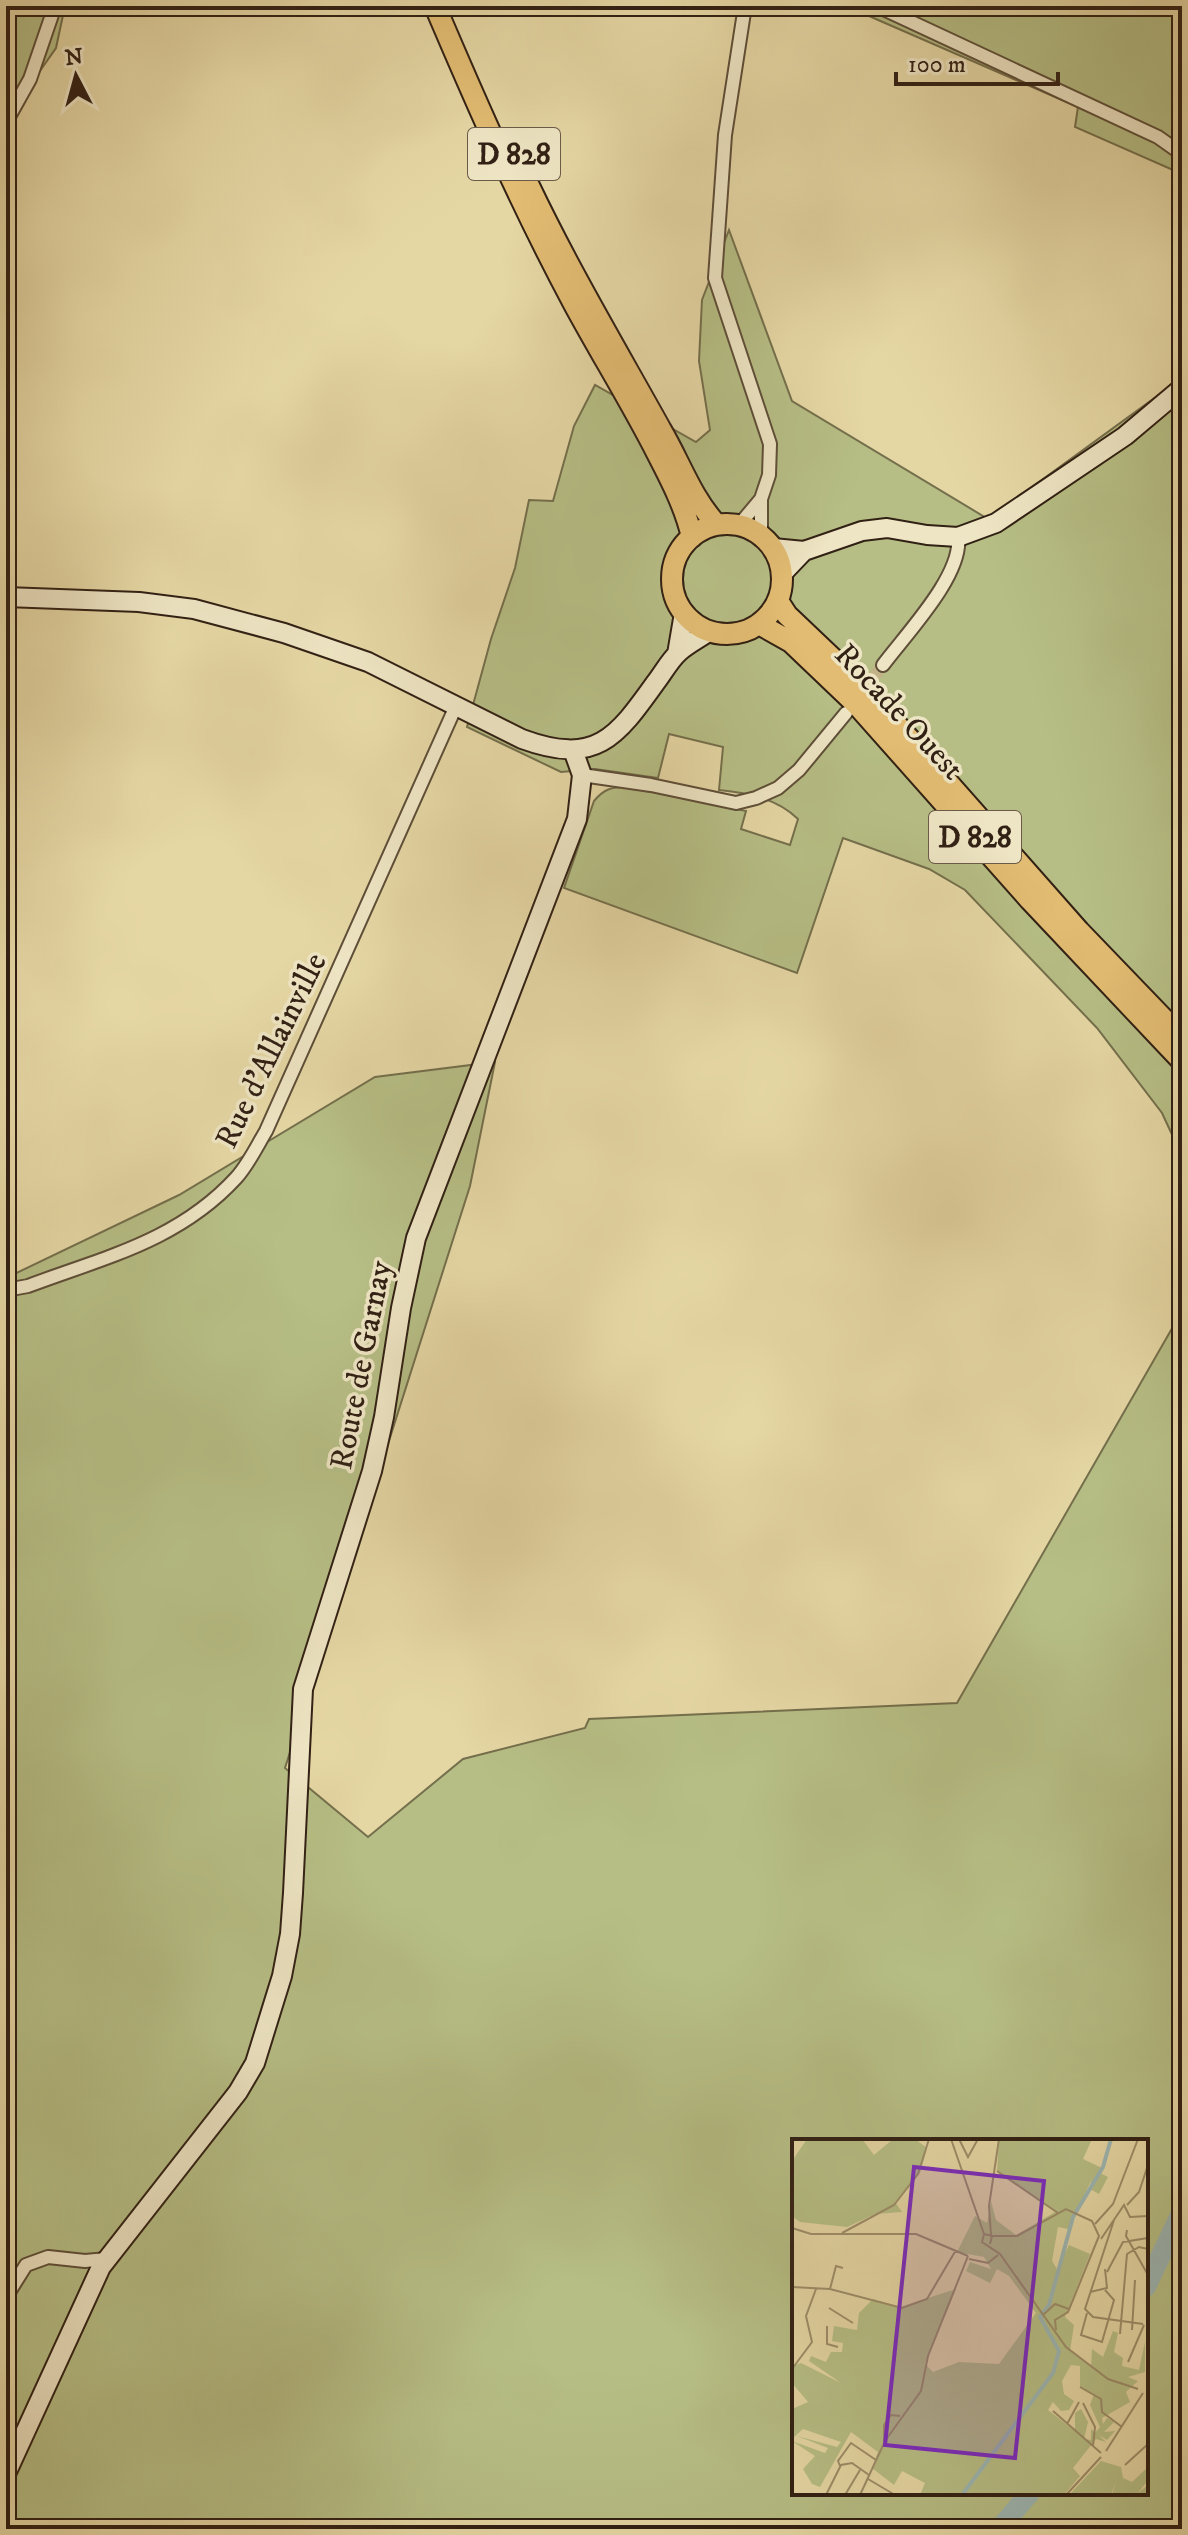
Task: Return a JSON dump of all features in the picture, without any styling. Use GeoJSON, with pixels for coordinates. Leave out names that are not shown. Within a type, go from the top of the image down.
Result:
{"type":"FeatureCollection","features":[{"type":"Feature","properties":{"kind":"main road","name":"D 828"},"geometry":{"type":"LineString","coordinates":[[435,6],[518,196],[576,309],[674,485],[692,537]]}},
{"type":"Feature","properties":{"kind":"main road","name":"D 828"},"geometry":{"type":"LineString","coordinates":[[450,6],[504,132],[555,239],[702,509],[717,525]]}},
{"type":"Feature","properties":{"kind":"main road"},"geometry":{"type":"LineString","coordinates":[[717,525],[739,525],[767,542],[782,574],[778,601],[759,624],[735,633],[710,631],[684,613],[674,591],[673,567],[677,556],[692,537],[717,525]]}},
{"type":"Feature","properties":{"kind":"main road","name":"Rocade Ouest"},"geometry":{"type":"LineString","coordinates":[[778,601],[800,629],[868,692],[1079,931],[1182,1038]]}},
{"type":"Feature","properties":{"kind":"main road","name":"Rocade Ouest"},"geometry":{"type":"LineString","coordinates":[[759,624],[778,633],[808,656],[857,705],[1030,900],[1182,1061]]}},
{"type":"Feature","properties":{"kind":"street"},"geometry":{"type":"LineString","coordinates":[[6,122],[30,79],[55,6]]}},
{"type":"Feature","properties":{"kind":"street"},"geometry":{"type":"LineString","coordinates":[[739,525],[761,499],[769,475],[770,444],[715,278],[725,135],[745,6]]}},
{"type":"Feature","properties":{"kind":"street"},"geometry":{"type":"LineString","coordinates":[[877,6],[1158,137],[1182,154]]}},
{"type":"Feature","properties":{"kind":"street"},"geometry":{"type":"LineString","coordinates":[[782,574],[804,551],[862,531],[887,528],[958,537],[996,523],[1125,436],[1182,388]]}},
{"type":"Feature","properties":{"kind":"street"},"geometry":{"type":"LineString","coordinates":[[761,499],[767,542],[804,551]]}},
{"type":"Feature","properties":{"kind":"street"},"geometry":{"type":"LineString","coordinates":[[883,665],[952,572],[959,552],[958,537]]}},
{"type":"Feature","properties":{"kind":"street"},"geometry":{"type":"LineString","coordinates":[[6,597],[139,602],[194,609],[284,633],[368,662],[522,739],[545,748],[573,750],[606,739],[623,727],[677,654],[710,631]]}},
{"type":"Feature","properties":{"kind":"street"},"geometry":{"type":"LineString","coordinates":[[677,654],[684,613]]}},
{"type":"Feature","properties":{"kind":"street","name":"Rue d'Allainville"},"geometry":{"type":"LineString","coordinates":[[6,1290],[28,1286],[163,1236],[201,1212],[238,1176],[266,1131],[456,706]]}},
{"type":"Feature","properties":{"kind":"street"},"geometry":{"type":"LineString","coordinates":[[582,775],[651,785],[736,803],[778,788],[799,770],[846,713]]}},
{"type":"Feature","properties":{"kind":"street","name":"Route de Garnay"},"geometry":{"type":"LineString","coordinates":[[6,2474],[107,2259],[238,2092],[255,2063],[272,2013],[290,1934],[303,1689],[372,1471],[416,1238],[577,819],[582,775],[573,750]]}},
{"type":"Feature","properties":{"kind":"street"},"geometry":{"type":"LineString","coordinates":[[6,2297],[26,2265],[48,2257],[85,2261],[107,2259]]}},
{"type":"Feature","properties":{"kind":"green space"},"geometry":{"type":"Polygon","coordinates":[[[6,6],[65,6],[56,48],[6,119],[6,6]]]}},
{"type":"Feature","properties":{"kind":"green space"},"geometry":{"type":"Polygon","coordinates":[[[846,6],[1182,6],[1182,174],[1075,127],[1078,107],[846,6]]]}},
{"type":"Feature","properties":{"kind":"green space"},"geometry":{"type":"Polygon","coordinates":[[[729,230],[792,401],[988,519],[1182,378],[1182,1156],[1162,1113],[1097,1028],[965,890],[929,869],[843,838],[797,973],[564,888],[594,801],[612,788],[627,787],[746,811],[741,829],[790,845],[798,819],[789,812],[761,798],[719,790],[723,747],[669,734],[658,778],[595,769],[561,772],[467,727],[491,639],[515,568],[529,500],[553,501],[574,426],[595,385],[696,442],[710,430],[699,361],[702,300],[729,230]]]}},
{"type":"Feature","properties":{"kind":"green space"},"geometry":{"type":"Polygon","coordinates":[[[495,1062],[470,1186],[285,1768],[368,1837],[463,1759],[585,1728],[589,1719],[957,1703],[1182,1311],[1182,2529],[6,2529],[6,1278],[179,1195],[375,1077],[495,1062]]]}},
{"type":"Feature","properties":{"kind":"waterway"},"geometry":{"type":"LineString","coordinates":[[1148,2283],[1182,2211]]}},
{"type":"Feature","properties":{"kind":"waterway"},"geometry":{"type":"LineString","coordinates":[[999,2529],[1028,2495]]}},
{"type":"Feature","properties":{"kind":"tunnel"},"geometry":{"type":"LineString","coordinates":[[863,691],[883,665]]}}]}
